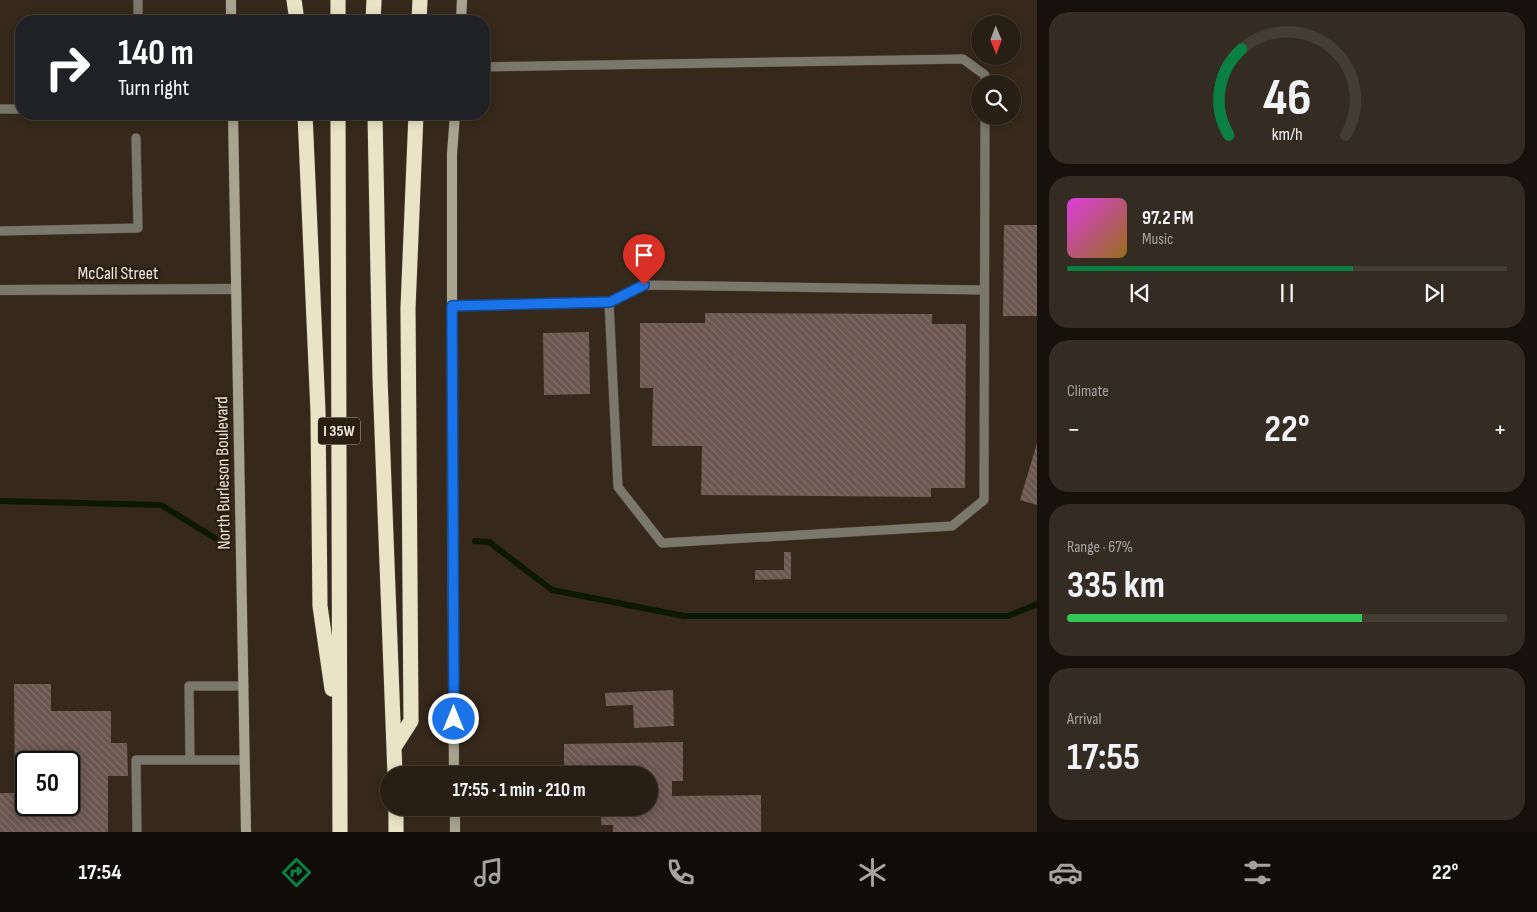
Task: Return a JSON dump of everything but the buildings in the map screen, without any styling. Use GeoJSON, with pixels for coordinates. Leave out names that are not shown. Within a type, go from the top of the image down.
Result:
{"type":"FeatureCollection","features":[{"type":"Feature","properties":{"kind":"highway"},"geometry":{"type":"LineString","coordinates":[[294,0],[295,15]]}},
{"type":"Feature","properties":{"kind":"highway"},"geometry":{"type":"LineString","coordinates":[[338,0],[338,15]]}},
{"type":"Feature","properties":{"kind":"highway"},"geometry":{"type":"LineString","coordinates":[[373,15],[374,0]]}},
{"type":"Feature","properties":{"kind":"highway"},"geometry":{"type":"LineString","coordinates":[[420,0],[420,15]]}},
{"type":"Feature","properties":{"kind":"highway"},"geometry":{"type":"LineString","coordinates":[[305,120],[318,412],[320,606],[340,748]]}},
{"type":"Feature","properties":{"kind":"highway","name":"I 35W"},"geometry":{"type":"LineString","coordinates":[[338,120],[340,832]]}},
{"type":"Feature","properties":{"kind":"highway","name":"I 35W"},"geometry":{"type":"LineString","coordinates":[[374,120],[380,378],[396,766]]}},
{"type":"Feature","properties":{"kind":"highway"},"geometry":{"type":"LineString","coordinates":[[395,746],[411,720],[408,308],[416,120]]}},
{"type":"Feature","properties":{"kind":"highway"},"geometry":{"type":"LineString","coordinates":[[396,816],[396,832]]}},
{"type":"Feature","properties":{"kind":"main road"},"geometry":{"type":"LineString","coordinates":[[231,0],[231,15]]}},
{"type":"Feature","properties":{"kind":"main road"},"geometry":{"type":"LineString","coordinates":[[461,15],[462,0]]}},
{"type":"Feature","properties":{"kind":"main road","name":"North Burleson Boulevard"},"geometry":{"type":"LineString","coordinates":[[233,120],[246,832]]}},
{"type":"Feature","properties":{"kind":"main road"},"geometry":{"type":"LineString","coordinates":[[454,766],[452,154],[455,120]]}},
{"type":"Feature","properties":{"kind":"main road"},"geometry":{"type":"LineString","coordinates":[[455,816],[455,832]]}},
{"type":"Feature","properties":{"kind":"street","name":"McCall Street"},"geometry":{"type":"LineString","coordinates":[[0,290],[236,289]]}},
{"type":"Feature","properties":{"kind":"lane"},"geometry":{"type":"LineString","coordinates":[[138,0],[138,15]]}},
{"type":"Feature","properties":{"kind":"lane"},"geometry":{"type":"LineString","coordinates":[[490,67],[963,59],[985,75]]}},
{"type":"Feature","properties":{"kind":"lane"},"geometry":{"type":"LineString","coordinates":[[0,109],[15,109]]}},
{"type":"Feature","properties":{"kind":"lane"},"geometry":{"type":"LineString","coordinates":[[610,302],[618,488],[662,543],[952,526],[984,500],[984,125]]}},
{"type":"Feature","properties":{"kind":"lane"},"geometry":{"type":"LineString","coordinates":[[0,232],[138,228],[136,138]]}},
{"type":"Feature","properties":{"kind":"lane"},"geometry":{"type":"LineString","coordinates":[[452,306],[610,302],[644,285],[984,290]]}},
{"type":"Feature","properties":{"kind":"lane"},"geometry":{"type":"LineString","coordinates":[[190,760],[189,686],[244,686]]}},
{"type":"Feature","properties":{"kind":"lane"},"geometry":{"type":"LineString","coordinates":[[137,832],[136,760],[245,760]]}},
{"type":"Feature","properties":{"kind":"waterway"},"geometry":{"type":"LineString","coordinates":[[0,501],[161,505],[215,538]]}},
{"type":"Feature","properties":{"kind":"waterway"},"geometry":{"type":"LineString","coordinates":[[475,541],[489,542],[552,590],[684,616],[1008,616],[1037,604]]}},
{"type":"Feature","properties":{"kind":"route"},"geometry":{"type":"LineString","coordinates":[[454,719],[452,306],[610,302],[644,285]]}}]}
